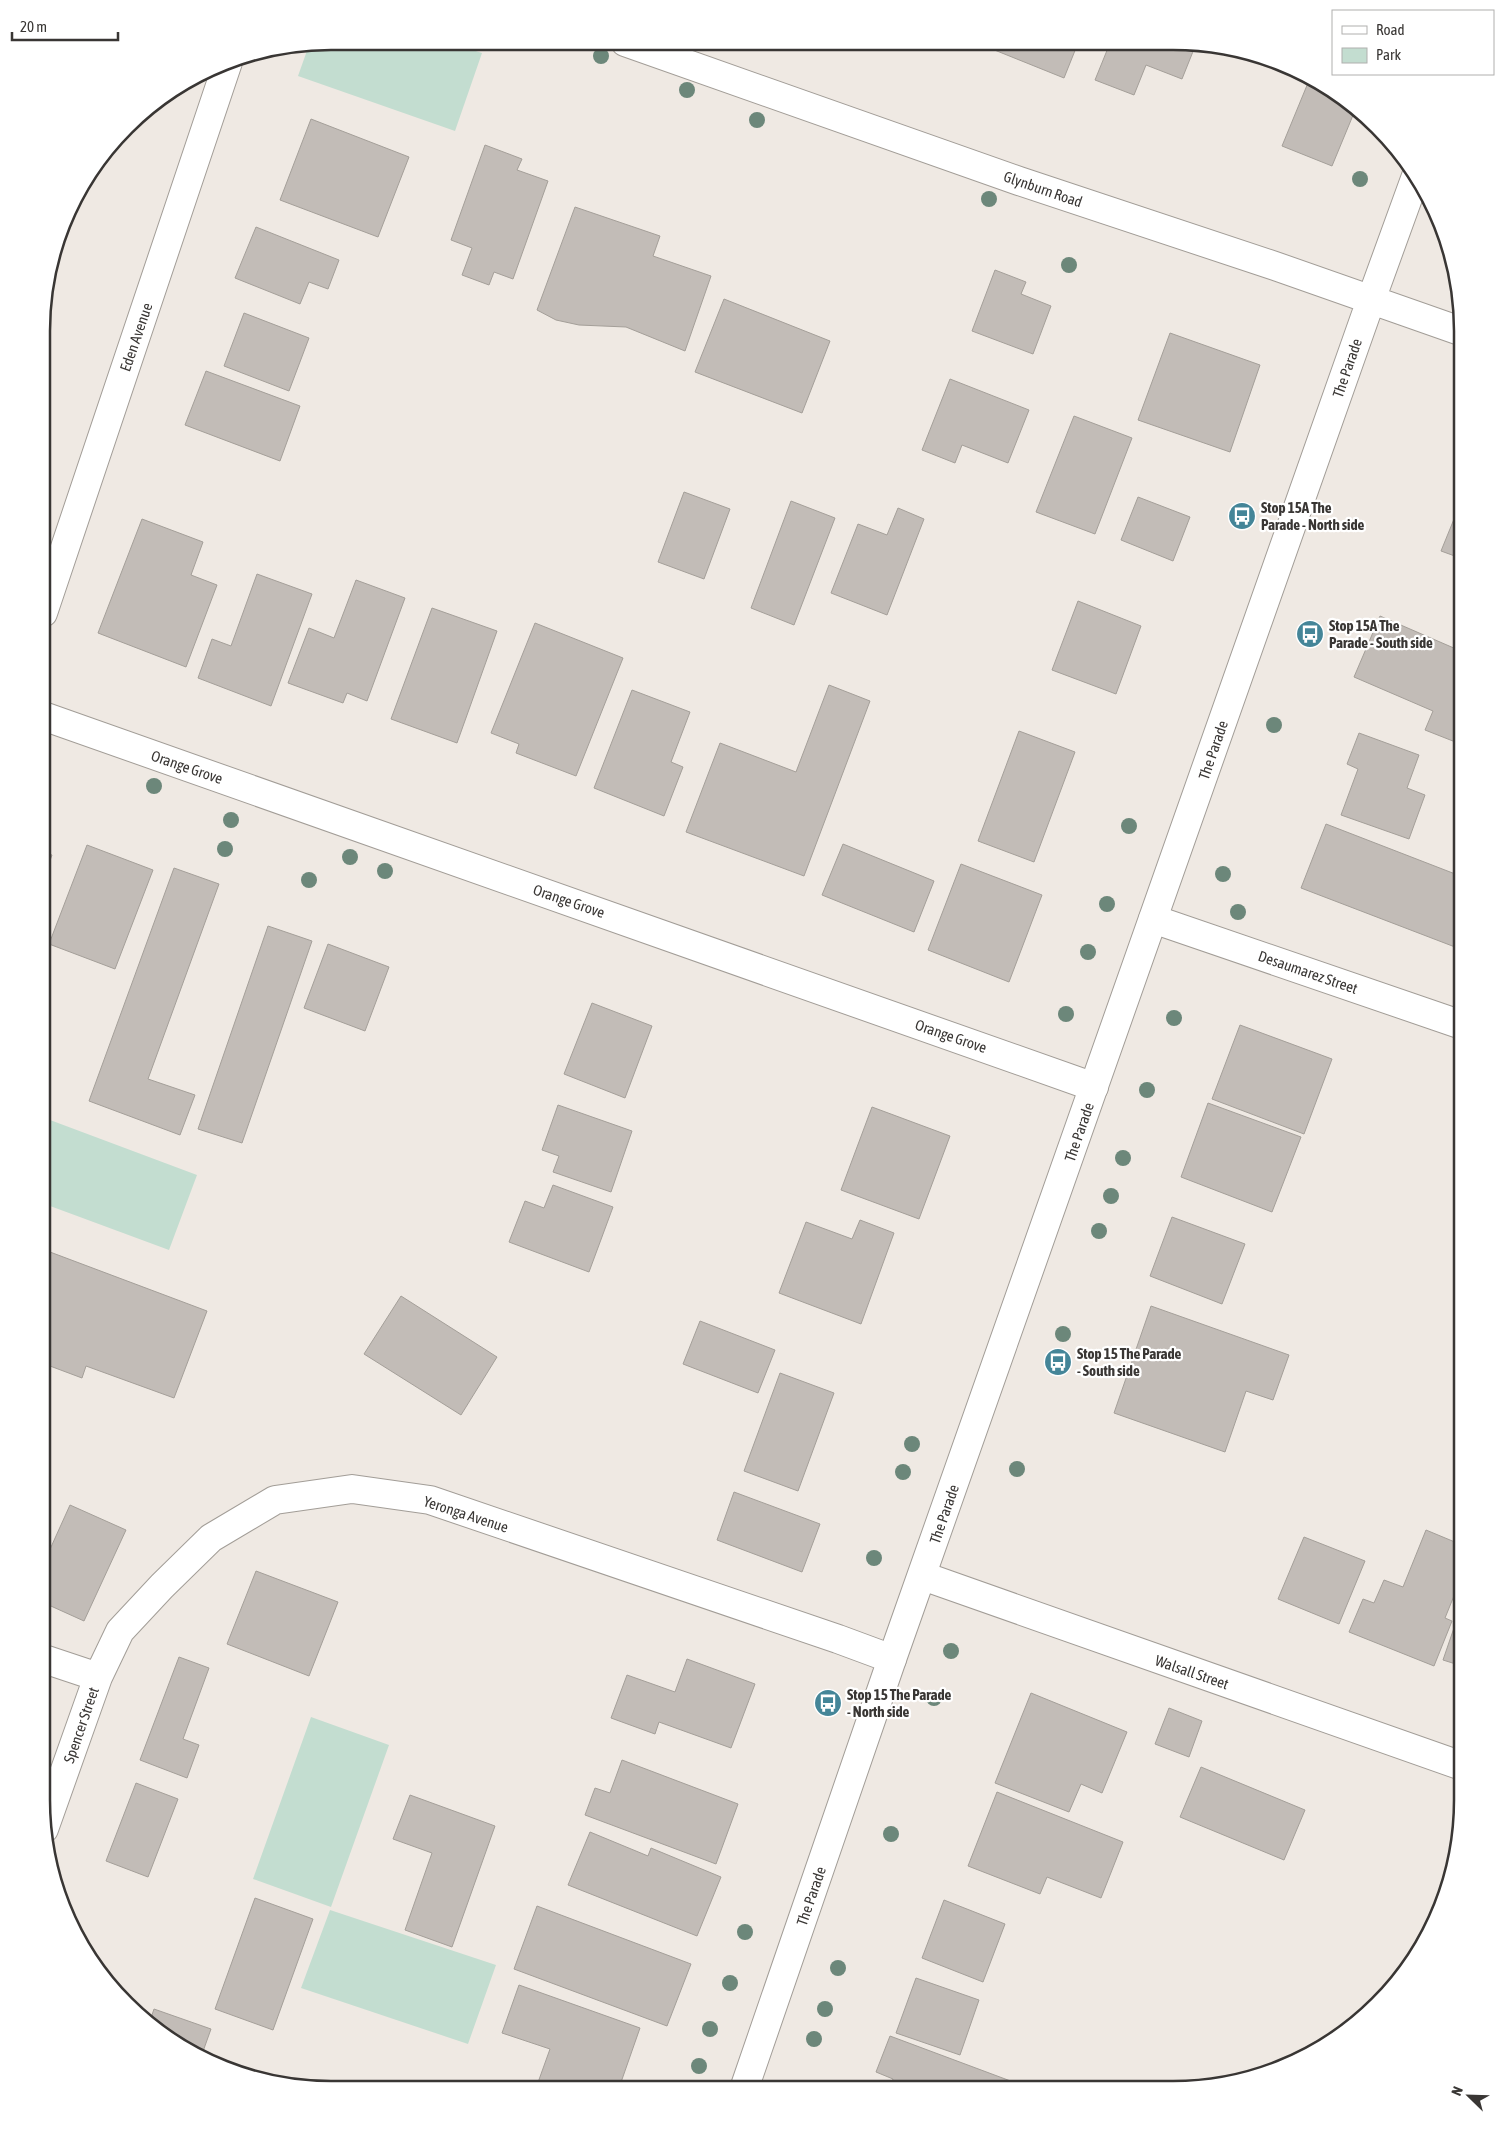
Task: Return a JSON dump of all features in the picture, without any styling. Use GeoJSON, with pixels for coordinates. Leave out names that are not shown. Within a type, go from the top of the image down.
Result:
{"type":"FeatureCollection","features":[{"type":"Feature","properties":{"kind":"street","name":"Glynburn Road"},"geometry":{"type":"LineString","coordinates":[[648,50],[1019,181],[1454,329]]}},
{"type":"Feature","properties":{"kind":"street","name":"Eden Avenue"},"geometry":{"type":"LineString","coordinates":[[50,592],[225,70]]}},
{"type":"Feature","properties":{"kind":"street","name":"The Parade"},"geometry":{"type":"LineString","coordinates":[[746,2081],[892,1659],[923,1576],[1413,185]]}},
{"type":"Feature","properties":{"kind":"street","name":"Orange Grove"},"geometry":{"type":"LineString","coordinates":[[50,718],[1094,1087]]}},
{"type":"Feature","properties":{"kind":"street","name":"Desaumarez Street"},"geometry":{"type":"LineString","coordinates":[[1153,919],[1454,1022]]}},
{"type":"Feature","properties":{"kind":"street","name":"Yeronga Avenue"},"geometry":{"type":"LineString","coordinates":[[98,1677],[120,1632],[162,1586],[211,1538],[275,1500],[352,1489],[430,1500],[892,1659]]}},
{"type":"Feature","properties":{"kind":"street","name":"Walsall Street"},"geometry":{"type":"LineString","coordinates":[[923,1576],[1454,1763]]}},
{"type":"Feature","properties":{"kind":"street"},"geometry":{"type":"LineString","coordinates":[[50,1661],[98,1677]]}},
{"type":"Feature","properties":{"kind":"street","name":"Spencer Street"},"geometry":{"type":"LineString","coordinates":[[51,1811],[98,1677]]}},
{"type":"Feature","properties":{"kind":"green space"},"geometry":{"type":"Polygon","coordinates":[[[473,50],[482,53],[455,131],[298,76],[307,51],[473,50]]]}},
{"type":"Feature","properties":{"kind":"green space"},"geometry":{"type":"Polygon","coordinates":[[[50,1120],[197,1175],[169,1250],[50,1206],[50,1120]]]}},
{"type":"Feature","properties":{"kind":"green space"},"geometry":{"type":"Polygon","coordinates":[[[311,1717],[389,1745],[331,1907],[253,1879],[311,1717]]]}},
{"type":"Feature","properties":{"kind":"green space"},"geometry":{"type":"Polygon","coordinates":[[[330,1910],[496,1965],[468,2044],[301,1988],[330,1910]]]}},
{"type":"Feature","properties":{"kind":"building"},"geometry":{"type":"Polygon","coordinates":[[[994,50],[1075,50],[1064,78],[994,50]]]}},
{"type":"Feature","properties":{"kind":"building"},"geometry":{"type":"Polygon","coordinates":[[[1107,50],[1193,51],[1182,79],[1146,65],[1134,95],[1095,80],[1107,50]]]}},
{"type":"Feature","properties":{"kind":"building"},"geometry":{"type":"Polygon","coordinates":[[[1307,84],[1329,97],[1353,116],[1332,166],[1282,146],[1307,84]]]}},
{"type":"Feature","properties":{"kind":"building"},"geometry":{"type":"Polygon","coordinates":[[[311,119],[409,157],[378,237],[280,200],[311,119]]]}},
{"type":"Feature","properties":{"kind":"building"},"geometry":{"type":"Polygon","coordinates":[[[485,145],[522,159],[517,170],[548,181],[513,279],[494,272],[489,285],[462,275],[472,248],[451,240],[485,145]]]}},
{"type":"Feature","properties":{"kind":"building"},"geometry":{"type":"Polygon","coordinates":[[[575,207],[660,236],[653,256],[711,276],[685,351],[626,327],[579,325],[556,320],[537,310],[575,207]]]}},
{"type":"Feature","properties":{"kind":"building"},"geometry":{"type":"Polygon","coordinates":[[[256,227],[339,260],[328,289],[309,282],[300,304],[235,278],[256,227]]]}},
{"type":"Feature","properties":{"kind":"building"},"geometry":{"type":"Polygon","coordinates":[[[995,270],[1026,282],[1021,294],[1051,306],[1033,354],[972,331],[995,270]]]}},
{"type":"Feature","properties":{"kind":"building"},"geometry":{"type":"Polygon","coordinates":[[[724,299],[830,341],[802,413],[695,372],[724,299]]]}},
{"type":"Feature","properties":{"kind":"building"},"geometry":{"type":"Polygon","coordinates":[[[244,313],[309,338],[289,391],[224,366],[244,313]]]}},
{"type":"Feature","properties":{"kind":"building"},"geometry":{"type":"Polygon","coordinates":[[[1170,333],[1260,365],[1230,452],[1138,420],[1170,333]]]}},
{"type":"Feature","properties":{"kind":"building"},"geometry":{"type":"Polygon","coordinates":[[[206,371],[300,406],[280,461],[185,425],[206,371]]]}},
{"type":"Feature","properties":{"kind":"building"},"geometry":{"type":"Polygon","coordinates":[[[950,379],[1029,410],[1008,463],[962,445],[955,463],[922,450],[950,379]]]}},
{"type":"Feature","properties":{"kind":"building"},"geometry":{"type":"Polygon","coordinates":[[[1074,416],[1132,438],[1095,534],[1036,512],[1074,416]]]}},
{"type":"Feature","properties":{"kind":"building"},"geometry":{"type":"Polygon","coordinates":[[[684,492],[730,509],[704,579],[658,562],[684,492]]]}},
{"type":"Feature","properties":{"kind":"building"},"geometry":{"type":"Polygon","coordinates":[[[1138,497],[1190,517],[1173,561],[1121,540],[1138,497]]]}},
{"type":"Feature","properties":{"kind":"building"},"geometry":{"type":"Polygon","coordinates":[[[791,501],[835,518],[794,625],[751,608],[791,501]]]}},
{"type":"Feature","properties":{"kind":"building"},"geometry":{"type":"Polygon","coordinates":[[[898,508],[924,519],[887,615],[831,593],[858,524],[887,535],[898,508]]]}},
{"type":"Feature","properties":{"kind":"building"},"geometry":{"type":"Polygon","coordinates":[[[142,519],[203,542],[191,575],[217,585],[186,667],[98,633],[142,519]]]}},
{"type":"Feature","properties":{"kind":"building"},"geometry":{"type":"Polygon","coordinates":[[[1454,519],[1454,556],[1441,551],[1454,519]]]}},
{"type":"Feature","properties":{"kind":"building"},"geometry":{"type":"Polygon","coordinates":[[[257,574],[312,594],[271,706],[198,678],[212,639],[231,646],[257,574]]]}},
{"type":"Feature","properties":{"kind":"building"},"geometry":{"type":"Polygon","coordinates":[[[356,580],[405,598],[367,701],[347,693],[343,703],[288,683],[309,628],[334,638],[356,580]]]}},
{"type":"Feature","properties":{"kind":"building"},"geometry":{"type":"Polygon","coordinates":[[[1078,601],[1141,626],[1116,694],[1052,670],[1078,601]]]}},
{"type":"Feature","properties":{"kind":"building"},"geometry":{"type":"Polygon","coordinates":[[[432,608],[497,631],[457,743],[391,719],[432,608]]]}},
{"type":"Feature","properties":{"kind":"building"},"geometry":{"type":"Polygon","coordinates":[[[1380,616],[1454,648],[1454,741],[1425,730],[1433,711],[1354,677],[1380,616]]]}},
{"type":"Feature","properties":{"kind":"building"},"geometry":{"type":"Polygon","coordinates":[[[535,623],[623,658],[576,776],[516,753],[519,744],[491,733],[535,623]]]}},
{"type":"Feature","properties":{"kind":"building"},"geometry":{"type":"Polygon","coordinates":[[[829,685],[870,701],[804,876],[686,832],[720,743],[796,772],[829,685]]]}},
{"type":"Feature","properties":{"kind":"building"},"geometry":{"type":"Polygon","coordinates":[[[632,690],[690,712],[671,762],[683,767],[664,816],[594,788],[632,690]]]}},
{"type":"Feature","properties":{"kind":"building"},"geometry":{"type":"Polygon","coordinates":[[[1019,731],[1075,752],[1034,862],[978,841],[1019,731]]]}},
{"type":"Feature","properties":{"kind":"building"},"geometry":{"type":"Polygon","coordinates":[[[1359,733],[1419,755],[1407,788],[1425,795],[1409,839],[1341,815],[1358,769],[1347,764],[1359,733]]]}},
{"type":"Feature","properties":{"kind":"building"},"geometry":{"type":"Polygon","coordinates":[[[1326,824],[1454,874],[1454,947],[1301,888],[1326,824]]]}},
{"type":"Feature","properties":{"kind":"building"},"geometry":{"type":"Polygon","coordinates":[[[843,844],[934,881],[914,932],[822,895],[843,844]]]}},
{"type":"Feature","properties":{"kind":"building"},"geometry":{"type":"Polygon","coordinates":[[[87,845],[153,870],[115,969],[50,944],[87,845]]]}},
{"type":"Feature","properties":{"kind":"building"},"geometry":{"type":"Polygon","coordinates":[[[961,864],[1042,895],[1009,982],[928,950],[961,864]]]}},
{"type":"Feature","properties":{"kind":"building"},"geometry":{"type":"Polygon","coordinates":[[[174,868],[219,884],[148,1079],[195,1095],[180,1135],[89,1101],[174,868]]]}},
{"type":"Feature","properties":{"kind":"building"},"geometry":{"type":"Polygon","coordinates":[[[268,926],[312,941],[242,1143],[198,1129],[268,926]]]}},
{"type":"Feature","properties":{"kind":"building"},"geometry":{"type":"Polygon","coordinates":[[[328,944],[389,967],[365,1031],[304,1008],[328,944]]]}},
{"type":"Feature","properties":{"kind":"building"},"geometry":{"type":"Polygon","coordinates":[[[592,1003],[652,1026],[625,1098],[564,1074],[592,1003]]]}},
{"type":"Feature","properties":{"kind":"building"},"geometry":{"type":"Polygon","coordinates":[[[1240,1025],[1332,1059],[1304,1134],[1212,1099],[1240,1025]]]}},
{"type":"Feature","properties":{"kind":"building"},"geometry":{"type":"Polygon","coordinates":[[[1208,1103],[1301,1137],[1272,1212],[1181,1177],[1208,1103]]]}},
{"type":"Feature","properties":{"kind":"building"},"geometry":{"type":"Polygon","coordinates":[[[558,1105],[632,1131],[611,1192],[553,1172],[559,1156],[542,1150],[558,1105]]]}},
{"type":"Feature","properties":{"kind":"building"},"geometry":{"type":"Polygon","coordinates":[[[872,1107],[950,1136],[919,1219],[841,1190],[872,1107]]]}},
{"type":"Feature","properties":{"kind":"building"},"geometry":{"type":"Polygon","coordinates":[[[553,1185],[613,1207],[589,1272],[509,1242],[525,1201],[544,1208],[553,1185]]]}},
{"type":"Feature","properties":{"kind":"building"},"geometry":{"type":"Polygon","coordinates":[[[1172,1217],[1245,1244],[1222,1304],[1150,1276],[1172,1217]]]}},
{"type":"Feature","properties":{"kind":"building"},"geometry":{"type":"Polygon","coordinates":[[[860,1220],[894,1233],[861,1324],[779,1293],[806,1222],[852,1239],[860,1220]]]}},
{"type":"Feature","properties":{"kind":"building"},"geometry":{"type":"Polygon","coordinates":[[[50,1252],[207,1311],[174,1398],[86,1366],[82,1378],[50,1366],[50,1252]]]}},
{"type":"Feature","properties":{"kind":"building"},"geometry":{"type":"Polygon","coordinates":[[[401,1296],[497,1357],[461,1415],[364,1354],[401,1296]]]}},
{"type":"Feature","properties":{"kind":"building"},"geometry":{"type":"Polygon","coordinates":[[[1151,1306],[1289,1355],[1273,1400],[1246,1391],[1225,1452],[1114,1413],[1151,1306]]]}},
{"type":"Feature","properties":{"kind":"building"},"geometry":{"type":"Polygon","coordinates":[[[700,1321],[775,1350],[758,1393],[683,1364],[700,1321]]]}},
{"type":"Feature","properties":{"kind":"building"},"geometry":{"type":"Polygon","coordinates":[[[780,1373],[834,1393],[798,1491],[744,1471],[780,1373]]]}},
{"type":"Feature","properties":{"kind":"building"},"geometry":{"type":"Polygon","coordinates":[[[734,1492],[820,1524],[802,1572],[717,1540],[734,1492]]]}},
{"type":"Feature","properties":{"kind":"building"},"geometry":{"type":"Polygon","coordinates":[[[70,1505],[126,1530],[84,1621],[50,1606],[50,1549],[70,1505]]]}},
{"type":"Feature","properties":{"kind":"building"},"geometry":{"type":"Polygon","coordinates":[[[1426,1530],[1454,1542],[1454,1596],[1445,1618],[1452,1621],[1434,1666],[1349,1632],[1363,1599],[1374,1603],[1384,1580],[1403,1587],[1426,1530]]]}},
{"type":"Feature","properties":{"kind":"building"},"geometry":{"type":"Polygon","coordinates":[[[1304,1537],[1365,1561],[1339,1624],[1278,1599],[1304,1537]]]}},
{"type":"Feature","properties":{"kind":"building"},"geometry":{"type":"Polygon","coordinates":[[[256,1571],[338,1602],[309,1676],[227,1644],[256,1571]]]}},
{"type":"Feature","properties":{"kind":"building"},"geometry":{"type":"Polygon","coordinates":[[[1454,1628],[1454,1663],[1443,1660],[1454,1628]]]}},
{"type":"Feature","properties":{"kind":"building"},"geometry":{"type":"Polygon","coordinates":[[[179,1657],[209,1668],[183,1739],[199,1745],[187,1778],[140,1760],[179,1657]]]}},
{"type":"Feature","properties":{"kind":"building"},"geometry":{"type":"Polygon","coordinates":[[[687,1659],[755,1684],[731,1748],[659,1722],[655,1734],[611,1718],[627,1675],[675,1692],[687,1659]]]}},
{"type":"Feature","properties":{"kind":"building"},"geometry":{"type":"Polygon","coordinates":[[[1031,1693],[1127,1732],[1102,1793],[1081,1784],[1069,1812],[995,1783],[1031,1693]]]}},
{"type":"Feature","properties":{"kind":"building"},"geometry":{"type":"Polygon","coordinates":[[[1169,1708],[1202,1721],[1189,1757],[1155,1744],[1169,1708]]]}},
{"type":"Feature","properties":{"kind":"building"},"geometry":{"type":"Polygon","coordinates":[[[622,1760],[738,1804],[716,1864],[585,1815],[595,1788],[610,1793],[622,1760]]]}},
{"type":"Feature","properties":{"kind":"building"},"geometry":{"type":"Polygon","coordinates":[[[1201,1767],[1305,1810],[1284,1860],[1180,1817],[1201,1767]]]}},
{"type":"Feature","properties":{"kind":"building"},"geometry":{"type":"Polygon","coordinates":[[[136,1783],[178,1799],[148,1877],[106,1861],[136,1783]]]}},
{"type":"Feature","properties":{"kind":"building"},"geometry":{"type":"Polygon","coordinates":[[[997,1792],[1123,1842],[1101,1898],[1047,1877],[1040,1894],[968,1866],[997,1792]]]}},
{"type":"Feature","properties":{"kind":"building"},"geometry":{"type":"Polygon","coordinates":[[[410,1795],[495,1826],[452,1947],[405,1930],[432,1853],[393,1839],[410,1795]]]}},
{"type":"Feature","properties":{"kind":"building"},"geometry":{"type":"Polygon","coordinates":[[[590,1832],[648,1856],[651,1848],[721,1877],[697,1936],[568,1885],[590,1832]]]}},
{"type":"Feature","properties":{"kind":"building"},"geometry":{"type":"Polygon","coordinates":[[[255,1898],[313,1919],[273,2030],[215,2009],[255,1898]]]}},
{"type":"Feature","properties":{"kind":"building"},"geometry":{"type":"Polygon","coordinates":[[[944,1900],[1005,1924],[983,1982],[922,1958],[944,1900]]]}},
{"type":"Feature","properties":{"kind":"building"},"geometry":{"type":"Polygon","coordinates":[[[537,1906],[691,1964],[667,2026],[514,1969],[537,1906]]]}},
{"type":"Feature","properties":{"kind":"building"},"geometry":{"type":"Polygon","coordinates":[[[916,1978],[979,2000],[960,2055],[896,2033],[916,1978]]]}},
{"type":"Feature","properties":{"kind":"building"},"geometry":{"type":"Polygon","coordinates":[[[519,1985],[640,2028],[621,2081],[539,2081],[550,2049],[502,2033],[519,1985]]]}},
{"type":"Feature","properties":{"kind":"building"},"geometry":{"type":"Polygon","coordinates":[[[154,2009],[211,2029],[203,2050],[175,2034],[152,2016],[154,2009]]]}},
{"type":"Feature","properties":{"kind":"building"},"geometry":{"type":"Polygon","coordinates":[[[890,2036],[1011,2081],[892,2081],[893,2079],[876,2072],[890,2036]]]}},
{"type":"Feature","properties":{"kind":"place","name":"Stop 15A The Parade - North side"},"geometry":{"type":"Point","coordinates":[1242,516]}},
{"type":"Feature","properties":{"kind":"place","name":"Stop 15A The Parade - South side"},"geometry":{"type":"Point","coordinates":[1310,634]}},
{"type":"Feature","properties":{"kind":"place","name":"Stop 15 The Parade - South side"},"geometry":{"type":"Point","coordinates":[1058,1362]}},
{"type":"Feature","properties":{"kind":"place","name":"Stop 15 The Parade - North side"},"geometry":{"type":"Point","coordinates":[828,1703]}}]}
